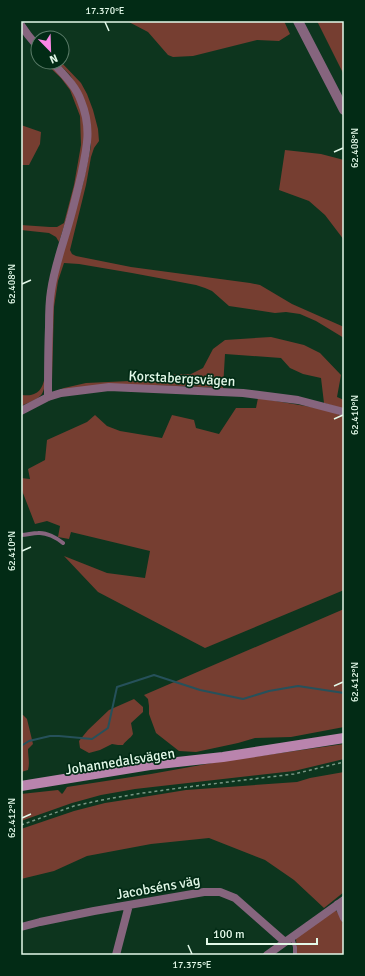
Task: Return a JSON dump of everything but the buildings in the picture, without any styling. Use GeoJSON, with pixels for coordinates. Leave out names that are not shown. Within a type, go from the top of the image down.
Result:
{"type":"FeatureCollection","features":[{"type":"Feature","properties":{"kind":"main road","name":"Johannedalsvägen"},"geometry":{"type":"LineString","coordinates":[[21,790],[152,771],[223,757],[344,738]]}},
{"type":"Feature","properties":{"kind":"main road","name":"Johannedalsvägen"},"geometry":{"type":"LineString","coordinates":[[21,786],[150,765],[223,757]]}},
{"type":"Feature","properties":{"kind":"street"},"geometry":{"type":"LineString","coordinates":[[298,21],[344,110]]}},
{"type":"Feature","properties":{"kind":"street"},"geometry":{"type":"LineString","coordinates":[[21,24],[30,37]]}},
{"type":"Feature","properties":{"kind":"street"},"geometry":{"type":"LineString","coordinates":[[48,397],[48,335],[51,291],[59,254],[69,224],[79,184],[87,145],[86,115],[81,100],[75,89],[59,70]]}},
{"type":"Feature","properties":{"kind":"street","name":"Korstabergsvägen"},"geometry":{"type":"LineString","coordinates":[[21,411],[48,397],[61,393],[109,388],[242,393],[298,400],[344,412]]}},
{"type":"Feature","properties":{"kind":"street","name":"Jacobséns väg"},"geometry":{"type":"LineString","coordinates":[[21,927],[87,913],[204,892],[220,892],[235,898],[285,942]]}},
{"type":"Feature","properties":{"kind":"street"},"geometry":{"type":"LineString","coordinates":[[266,955],[341,902],[344,918]]}},
{"type":"Feature","properties":{"kind":"street"},"geometry":{"type":"LineString","coordinates":[[116,955],[129,906]]}},
{"type":"Feature","properties":{"kind":"lane"},"geometry":{"type":"LineString","coordinates":[[21,534],[25,535],[40,533],[58,538],[63,543]]}},
{"type":"Feature","properties":{"kind":"lane"},"geometry":{"type":"LineString","coordinates":[[292,937],[296,955]]}},
{"type":"Feature","properties":{"kind":"path"},"geometry":{"type":"LineString","coordinates":[[21,825],[74,806],[102,800],[187,787],[294,774],[344,762]]}},
{"type":"Feature","properties":{"kind":"shaded area"},"geometry":{"type":"Polygon","coordinates":[[[127,21],[284,21],[290,34],[279,41],[257,40],[193,56],[173,57],[168,55],[148,32],[127,21]]]}},
{"type":"Feature","properties":{"kind":"shaded area"},"geometry":{"type":"Polygon","coordinates":[[[317,21],[344,21],[344,75],[317,21]]]}},
{"type":"Feature","properties":{"kind":"shaded area"},"geometry":{"type":"Polygon","coordinates":[[[52,70],[56,70],[65,80],[79,101],[85,128],[84,146],[76,187],[59,242],[56,237],[49,233],[21,230],[21,225],[57,227],[64,223],[74,185],[81,145],[80,116],[70,90],[52,70]]]}},
{"type":"Feature","properties":{"kind":"shaded area"},"geometry":{"type":"Polygon","coordinates":[[[65,70],[69,70],[81,83],[87,94],[98,129],[99,141],[94,148],[91,157],[86,185],[70,250],[72,254],[131,267],[260,285],[292,304],[344,327],[344,338],[316,321],[300,314],[286,312],[275,313],[229,306],[212,291],[196,285],[79,264],[64,263],[58,281],[54,307],[52,380],[52,308],[55,281],[83,184],[91,146],[91,128],[78,88],[65,70]]]}},
{"type":"Feature","properties":{"kind":"shaded area"},"geometry":{"type":"Polygon","coordinates":[[[21,125],[41,132],[40,144],[29,165],[21,165],[21,125]]]}},
{"type":"Feature","properties":{"kind":"shaded area"},"geometry":{"type":"Polygon","coordinates":[[[285,150],[321,154],[344,160],[344,240],[325,215],[309,201],[279,190],[285,150]]]}},
{"type":"Feature","properties":{"kind":"shaded area"},"geometry":{"type":"Polygon","coordinates":[[[271,337],[304,345],[320,353],[341,375],[337,397],[344,400],[344,409],[324,403],[321,378],[303,374],[290,368],[281,358],[225,354],[223,388],[108,385],[59,390],[86,383],[130,381],[156,375],[191,374],[203,368],[213,349],[225,340],[271,337]]]}},
{"type":"Feature","properties":{"kind":"shaded area"},"geometry":{"type":"Polygon","coordinates":[[[46,372],[41,395],[21,406],[21,395],[32,395],[37,393],[43,385],[46,372]]]}},
{"type":"Feature","properties":{"kind":"shaded area"},"geometry":{"type":"Polygon","coordinates":[[[258,398],[323,409],[344,416],[344,590],[205,648],[98,592],[64,556],[107,573],[145,578],[150,551],[71,532],[69,539],[58,537],[60,526],[47,521],[35,524],[21,488],[21,478],[30,479],[28,469],[45,460],[47,440],[87,422],[95,415],[107,426],[120,431],[162,438],[172,415],[194,420],[196,428],[219,434],[236,408],[256,408],[258,398]]]}},
{"type":"Feature","properties":{"kind":"shaded area"},"geometry":{"type":"Polygon","coordinates":[[[344,609],[344,727],[291,737],[255,738],[196,752],[179,751],[156,733],[149,714],[148,699],[144,695],[344,609]]]}},
{"type":"Feature","properties":{"kind":"shaded area"},"geometry":{"type":"Polygon","coordinates":[[[134,699],[143,707],[143,712],[131,723],[133,734],[123,745],[112,744],[100,750],[89,753],[80,748],[79,741],[109,710],[134,699]]]}},
{"type":"Feature","properties":{"kind":"shaded area"},"geometry":{"type":"Polygon","coordinates":[[[21,715],[27,719],[33,744],[28,749],[28,770],[21,772],[21,715]]]}},
{"type":"Feature","properties":{"kind":"shaded area"},"geometry":{"type":"Polygon","coordinates":[[[344,744],[344,759],[294,771],[135,789],[101,795],[72,803],[21,821],[21,794],[58,790],[62,794],[67,787],[223,761],[344,744]]]}},
{"type":"Feature","properties":{"kind":"shaded area"},"geometry":{"type":"Polygon","coordinates":[[[344,772],[344,892],[324,908],[294,880],[265,860],[209,838],[151,844],[87,856],[54,871],[21,879],[21,829],[74,811],[105,803],[186,790],[297,782],[310,778],[344,772]]]}},
{"type":"Feature","properties":{"kind":"shaded area"},"geometry":{"type":"Polygon","coordinates":[[[334,909],[341,918],[343,924],[344,955],[297,955],[296,938],[334,909]]]}},
{"type":"Feature","properties":{"kind":"waterway"},"geometry":{"type":"LineString","coordinates":[[21,746],[29,741],[50,736],[92,739],[108,728],[117,687],[154,675],[200,690],[243,699],[269,691],[298,686],[344,693]]}}]}
